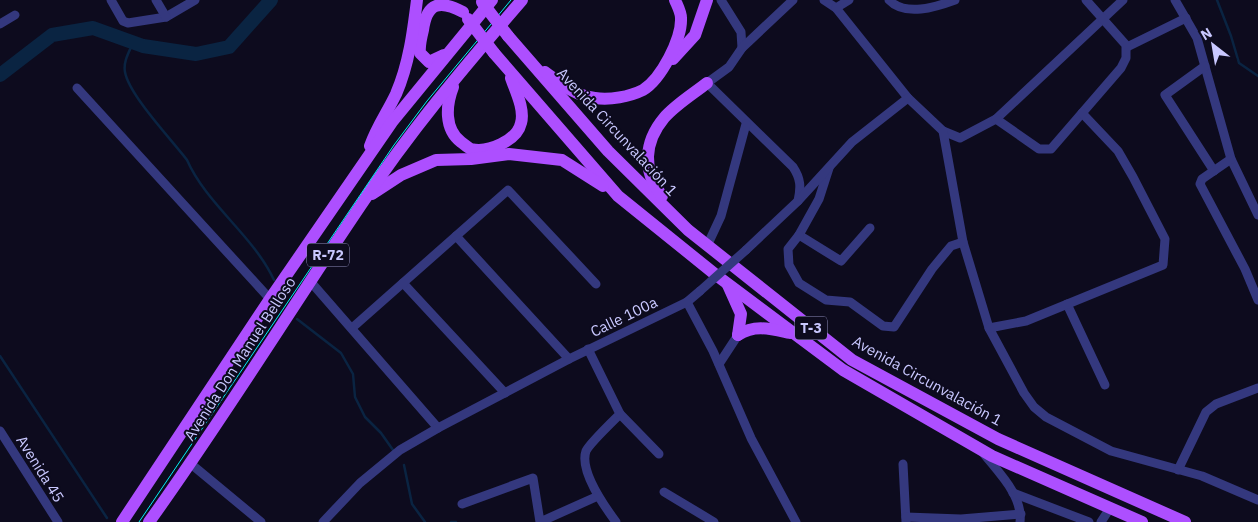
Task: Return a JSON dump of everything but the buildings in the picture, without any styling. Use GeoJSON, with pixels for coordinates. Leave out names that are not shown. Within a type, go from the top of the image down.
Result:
{"type":"FeatureCollection","features":[{"type":"Feature","properties":{"kind":"main road"},"geometry":{"type":"LineString","coordinates":[[365,160],[376,127],[395,96],[405,71],[417,0]]}},
{"type":"Feature","properties":{"kind":"main road","name":"Avenida Circunvalación 1"},"geometry":{"type":"LineString","coordinates":[[455,0],[508,71],[618,196],[727,284],[844,370],[979,448],[1142,522]]}},
{"type":"Feature","properties":{"kind":"main road","name":"Avenida Don Manuel Belloso"},"geometry":{"type":"LineString","coordinates":[[149,522],[191,464],[361,204],[419,123],[522,0]]}},
{"type":"Feature","properties":{"kind":"main road"},"geometry":{"type":"LineString","coordinates":[[663,68],[678,43],[682,17],[675,0]]}},
{"type":"Feature","properties":{"kind":"main road"},"geometry":{"type":"LineString","coordinates":[[524,56],[570,90],[594,98],[618,98],[644,89],[686,47],[696,35],[707,0]]}},
{"type":"Feature","properties":{"kind":"main road","name":"Avenida Don Manuel Belloso"},"geometry":{"type":"LineString","coordinates":[[122,522],[365,160],[397,115],[446,54],[485,1]]}},
{"type":"Feature","properties":{"kind":"main road","name":"Avenida Circunvalación 1"},"geometry":{"type":"LineString","coordinates":[[485,1],[524,56],[608,151],[688,230],[852,360],[998,439],[1185,522]]}},
{"type":"Feature","properties":{"kind":"main road"},"geometry":{"type":"LineString","coordinates":[[446,54],[429,62],[420,54],[425,17],[430,9],[436,5],[454,7],[466,16]]}},
{"type":"Feature","properties":{"kind":"main road"},"geometry":{"type":"LineString","coordinates":[[456,78],[448,100],[448,118],[454,137],[470,149],[489,148],[501,144],[513,136],[522,123],[520,106],[508,71]]}},
{"type":"Feature","properties":{"kind":"main road"},"geometry":{"type":"LineString","coordinates":[[688,230],[656,188],[648,170],[650,140],[665,117],[707,83]]}},
{"type":"Feature","properties":{"kind":"main road"},"geometry":{"type":"LineString","coordinates":[[361,204],[377,190],[401,175],[436,160],[471,159],[509,154],[562,160],[618,196]]}},
{"type":"Feature","properties":{"kind":"main road"},"geometry":{"type":"LineString","coordinates":[[727,284],[741,314],[738,335]]}},
{"type":"Feature","properties":{"kind":"main road"},"geometry":{"type":"LineString","coordinates":[[738,335],[748,328],[758,327],[796,335]]}},
{"type":"Feature","properties":{"kind":"street"},"geometry":{"type":"LineString","coordinates":[[111,0],[126,22],[166,17],[195,0]]}},
{"type":"Feature","properties":{"kind":"street"},"geometry":{"type":"LineString","coordinates":[[156,0],[166,17]]}},
{"type":"Feature","properties":{"kind":"street"},"geometry":{"type":"LineString","coordinates":[[721,0],[741,32],[742,48]]}},
{"type":"Feature","properties":{"kind":"street"},"geometry":{"type":"LineString","coordinates":[[793,0],[742,48],[729,67],[707,83],[746,124],[793,167],[799,177],[801,187],[798,201]]}},
{"type":"Feature","properties":{"kind":"street"},"geometry":{"type":"LineString","coordinates":[[824,0],[836,8],[908,98],[943,131],[960,138],[996,119],[1123,0]]}},
{"type":"Feature","properties":{"kind":"street"},"geometry":{"type":"LineString","coordinates":[[836,8],[849,0]]}},
{"type":"Feature","properties":{"kind":"street"},"geometry":{"type":"LineString","coordinates":[[889,0],[894,6],[914,10],[955,0]]}},
{"type":"Feature","properties":{"kind":"street"},"geometry":{"type":"LineString","coordinates":[[996,119],[1039,149],[1047,150],[1121,68],[1126,58],[1127,47],[1086,0]]}},
{"type":"Feature","properties":{"kind":"street"},"geometry":{"type":"LineString","coordinates":[[1175,0],[1197,38],[1231,158],[1258,215]]}},
{"type":"Feature","properties":{"kind":"street"},"geometry":{"type":"LineString","coordinates":[[0,24],[15,14]]}},
{"type":"Feature","properties":{"kind":"street"},"geometry":{"type":"LineString","coordinates":[[1127,47],[1186,18]]}},
{"type":"Feature","properties":{"kind":"street"},"geometry":{"type":"LineString","coordinates":[[1205,66],[1165,95],[1214,170]]}},
{"type":"Feature","properties":{"kind":"street"},"geometry":{"type":"LineString","coordinates":[[76,88],[270,299]]}},
{"type":"Feature","properties":{"kind":"street","name":"Calle 100a"},"geometry":{"type":"LineString","coordinates":[[323,522],[360,483],[400,450],[568,359],[687,302],[798,201],[852,142],[908,98]]}},
{"type":"Feature","properties":{"kind":"street"},"geometry":{"type":"LineString","coordinates":[[989,328],[1026,321],[1163,265],[1165,239],[1118,151],[1082,113]]}},
{"type":"Feature","properties":{"kind":"street"},"geometry":{"type":"LineString","coordinates":[[706,246],[721,216],[746,124]]}},
{"type":"Feature","properties":{"kind":"street"},"geometry":{"type":"LineString","coordinates":[[943,131],[963,242],[989,328],[1024,393],[1046,417],[1111,451],[1202,476],[1258,500]]}},
{"type":"Feature","properties":{"kind":"street"},"geometry":{"type":"LineString","coordinates":[[1231,158],[1202,179],[1200,184],[1245,269],[1258,300]]}},
{"type":"Feature","properties":{"kind":"street"},"geometry":{"type":"LineString","coordinates":[[830,166],[819,199],[799,235],[788,249],[789,265],[799,283],[826,300],[850,302],[883,326],[894,327],[932,269],[951,246],[963,242]]}},
{"type":"Feature","properties":{"kind":"street"},"geometry":{"type":"LineString","coordinates":[[352,328],[508,190],[596,284]]}},
{"type":"Feature","properties":{"kind":"street"},"geometry":{"type":"LineString","coordinates":[[799,235],[841,261],[870,228]]}},
{"type":"Feature","properties":{"kind":"street"},"geometry":{"type":"LineString","coordinates":[[456,236],[568,359]]}},
{"type":"Feature","properties":{"kind":"street"},"geometry":{"type":"LineString","coordinates":[[310,282],[438,428]]}},
{"type":"Feature","properties":{"kind":"street"},"geometry":{"type":"LineString","coordinates":[[403,283],[505,393]]}},
{"type":"Feature","properties":{"kind":"street"},"geometry":{"type":"LineString","coordinates":[[687,302],[752,438],[796,522]]}},
{"type":"Feature","properties":{"kind":"street"},"geometry":{"type":"LineString","coordinates":[[1067,304],[1105,385]]}},
{"type":"Feature","properties":{"kind":"street"},"geometry":{"type":"LineString","coordinates":[[718,364],[738,335]]}},
{"type":"Feature","properties":{"kind":"street"},"geometry":{"type":"LineString","coordinates":[[588,349],[620,414],[659,454]]}},
{"type":"Feature","properties":{"kind":"street"},"geometry":{"type":"LineString","coordinates":[[1178,470],[1206,412],[1216,404],[1258,388]]}},
{"type":"Feature","properties":{"kind":"street"},"geometry":{"type":"LineString","coordinates":[[616,522],[598,496],[588,472],[586,451],[620,414]]}},
{"type":"Feature","properties":{"kind":"street","name":"Avenida 45"},"geometry":{"type":"LineString","coordinates":[[0,431],[58,522]]}},
{"type":"Feature","properties":{"kind":"street"},"geometry":{"type":"LineString","coordinates":[[902,464],[906,520],[1020,518],[1013,492],[979,448]]}},
{"type":"Feature","properties":{"kind":"street"},"geometry":{"type":"LineString","coordinates":[[191,464],[261,522]]}},
{"type":"Feature","properties":{"kind":"street"},"geometry":{"type":"LineString","coordinates":[[462,504],[533,478],[540,522],[598,496]]}},
{"type":"Feature","properties":{"kind":"street"},"geometry":{"type":"LineString","coordinates":[[664,492],[714,522]]}},
{"type":"Feature","properties":{"kind":"street"},"geometry":{"type":"LineString","coordinates":[[1013,492],[1089,522]]}},
{"type":"Feature","properties":{"kind":"street"},"geometry":{"type":"LineString","coordinates":[[1101,522],[1110,508]]}},
{"type":"Feature","properties":{"kind":"waterway"},"geometry":{"type":"LineString","coordinates":[[0,75],[52,35],[93,28],[143,46],[196,54],[229,47],[271,0]]}},
{"type":"Feature","properties":{"kind":"waterway"},"geometry":{"type":"LineString","coordinates":[[1217,0],[1239,63],[1258,76]]}},
{"type":"Feature","properties":{"kind":"waterway"},"geometry":{"type":"LineString","coordinates":[[133,43],[125,65],[128,82],[142,104],[187,160],[206,191],[243,234],[274,280]]}},
{"type":"Feature","properties":{"kind":"waterway"},"geometry":{"type":"LineString","coordinates":[[297,319],[341,353],[353,374],[355,397],[365,417],[381,433],[393,450]]}},
{"type":"Feature","properties":{"kind":"waterway"},"geometry":{"type":"LineString","coordinates":[[0,356],[107,518]]}},
{"type":"Feature","properties":{"kind":"waterway"},"geometry":{"type":"LineString","coordinates":[[404,465],[412,504],[425,522]]}},
{"type":"Feature","properties":{"kind":"waterway"},"geometry":{"type":"LineString","coordinates":[[451,522],[456,522]]}},
{"type":"Feature","properties":{"kind":"tram line"},"geometry":{"type":"LineString","coordinates":[[139,522],[394,145],[427,101],[511,0]]}}]}
